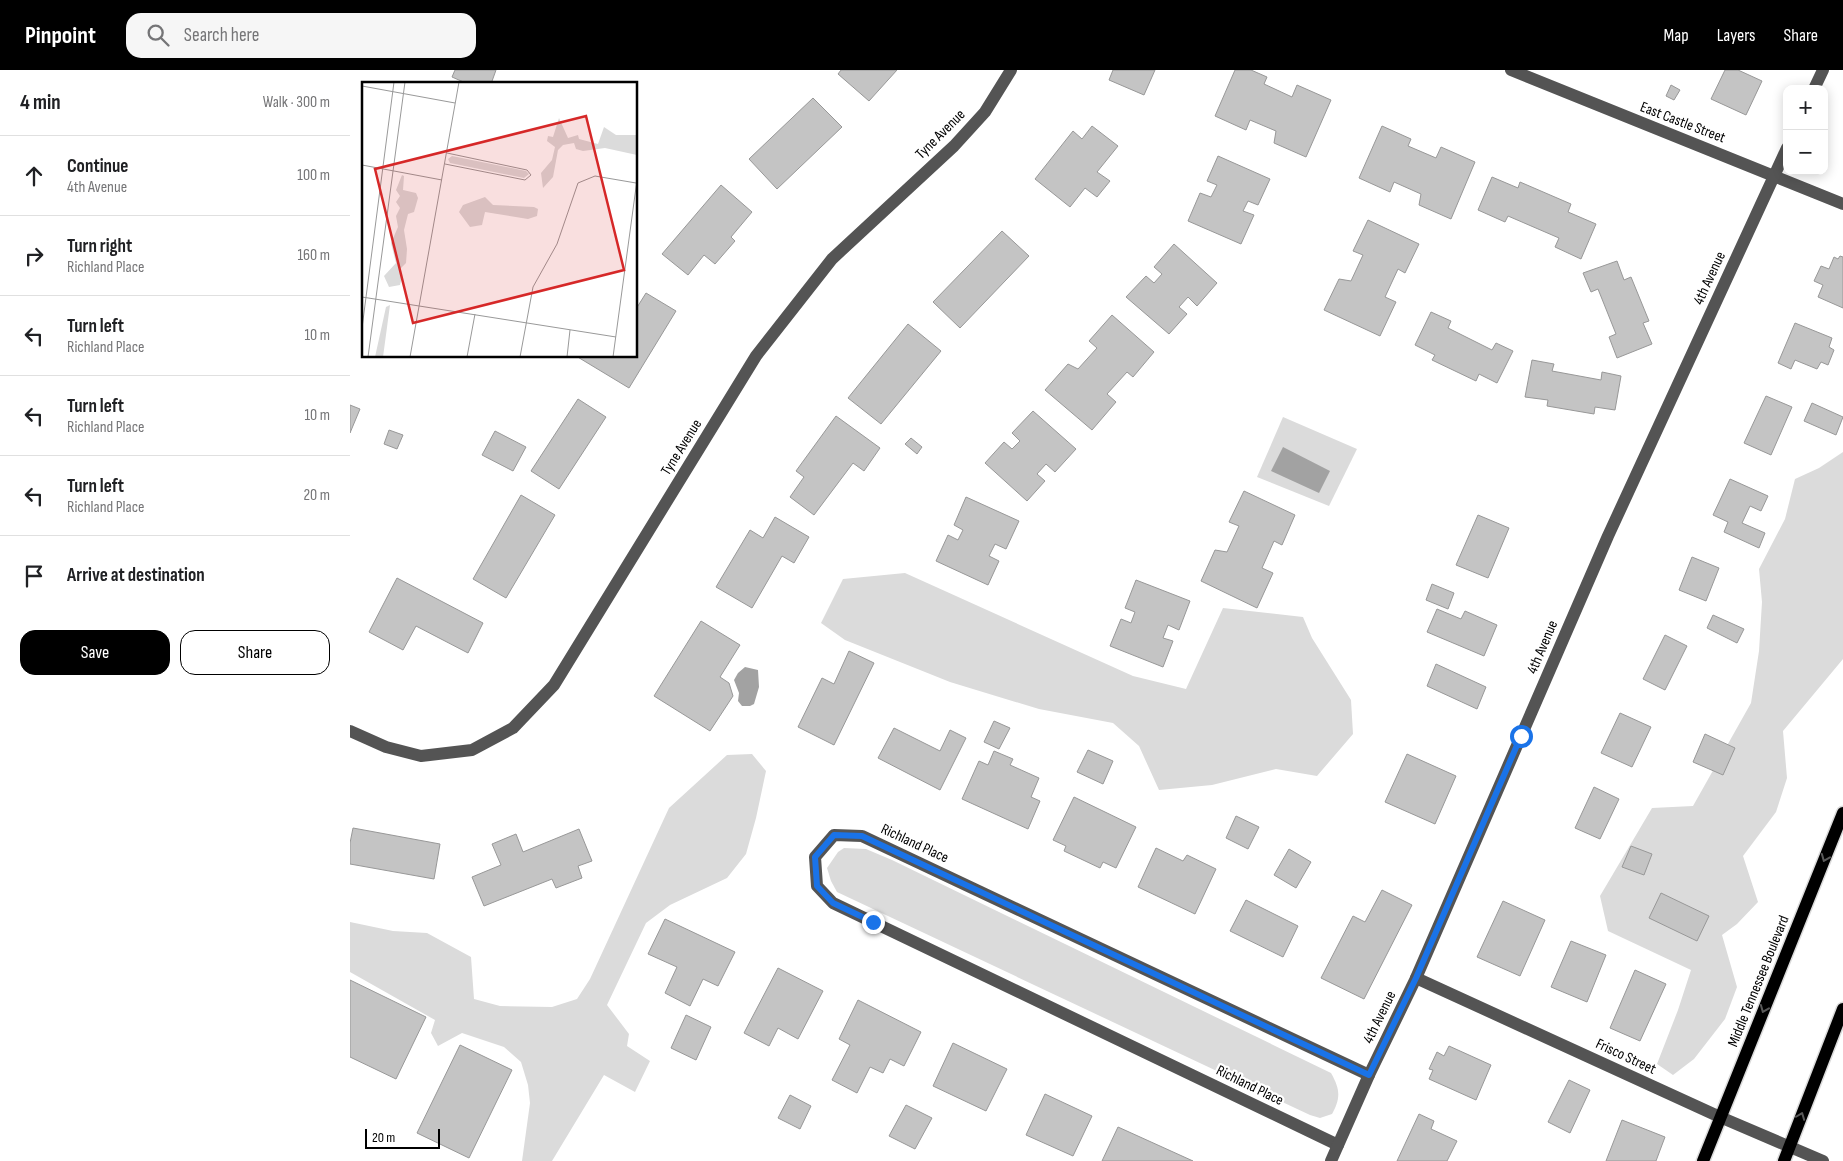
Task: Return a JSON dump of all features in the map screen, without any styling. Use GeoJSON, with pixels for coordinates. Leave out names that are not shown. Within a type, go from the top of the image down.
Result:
{"type":"FeatureCollection","features":[{"type":"Feature","properties":{"kind":"main road","name":"Middle Tennessee Boulevard"},"geometry":{"type":"LineString","coordinates":[[1703,1161],[1843,813]]}},
{"type":"Feature","properties":{"kind":"main road"},"geometry":{"type":"LineString","coordinates":[[1784,1161],[1843,1009]]}},
{"type":"Feature","properties":{"kind":"street","name":"Tyne Avenue"},"geometry":{"type":"LineString","coordinates":[[350,731],[386,747],[421,756],[472,750],[513,728],[554,685],[756,356],[832,259],[954,146],[985,112],[1011,70]]}},
{"type":"Feature","properties":{"kind":"street","name":"East Castle Street"},"geometry":{"type":"LineString","coordinates":[[1511,70],[1843,204]]}},
{"type":"Feature","properties":{"kind":"street"},"geometry":{"type":"LineString","coordinates":[[1816,85],[1823,70]]}},
{"type":"Feature","properties":{"kind":"street","name":"4th Avenue"},"geometry":{"type":"LineString","coordinates":[[1331,1161],[1369,1075],[1416,978],[1608,536],[1783,156]]}},
{"type":"Feature","properties":{"kind":"street","name":"Richland Place"},"geometry":{"type":"LineString","coordinates":[[1338,1145],[833,903],[817,886],[815,857],[834,835],[862,836],[1369,1075]]}},
{"type":"Feature","properties":{"kind":"street","name":"Frisco Street"},"geometry":{"type":"LineString","coordinates":[[1416,978],[1720,1118],[1823,1161]]}},
{"type":"Feature","properties":{"kind":"shaded area"},"geometry":{"type":"Polygon","coordinates":[[[1283,417],[1357,449],[1329,506],[1257,477],[1283,417]]]}},
{"type":"Feature","properties":{"kind":"shaded area"},"geometry":{"type":"Polygon","coordinates":[[[1283,447],[1330,471],[1319,493],[1271,471],[1283,447]]]}},
{"type":"Feature","properties":{"kind":"shaded area"},"geometry":{"type":"Polygon","coordinates":[[[1843,452],[1843,659],[1783,731],[1787,778],[1776,812],[1743,856],[1758,902],[1737,924],[1722,935],[1737,987],[1725,1019],[1694,1059],[1673,1075],[1657,1064],[1691,970],[1608,931],[1600,896],[1652,808],[1693,806],[1751,703],[1759,651],[1762,602],[1759,569],[1785,519],[1795,479],[1819,468],[1843,452]]]}},
{"type":"Feature","properties":{"kind":"shaded area"},"geometry":{"type":"Polygon","coordinates":[[[905,573],[1133,676],[1186,689],[1223,608],[1303,617],[1312,638],[1351,700],[1353,734],[1317,776],[1276,769],[1212,785],[1159,790],[1139,746],[1113,723],[1039,709],[950,682],[845,640],[821,623],[843,579],[905,573]]]}},
{"type":"Feature","properties":{"kind":"shaded area"},"geometry":{"type":"Polygon","coordinates":[[[745,667],[758,670],[759,687],[754,704],[750,706],[742,706],[738,701],[739,693],[734,680],[745,667]]]}},
{"type":"Feature","properties":{"kind":"shaded area"},"geometry":{"type":"Polygon","coordinates":[[[752,754],[766,771],[746,854],[727,878],[670,905],[646,923],[607,1005],[629,1034],[627,1046],[650,1061],[635,1092],[604,1075],[552,1161],[522,1161],[530,1103],[528,1085],[521,1062],[504,1047],[462,1033],[438,1046],[431,1033],[435,1020],[350,972],[350,922],[393,931],[427,933],[471,957],[474,999],[500,1006],[552,1007],[577,999],[590,979],[669,808],[727,755],[752,754]]]}},
{"type":"Feature","properties":{"kind":"shaded area"},"geometry":{"type":"Polygon","coordinates":[[[844,848],[866,849],[892,860],[1331,1073],[1338,1089],[1337,1103],[1332,1114],[1320,1118],[1310,1115],[837,892],[827,868],[838,852],[844,848]]]}},
{"type":"Feature","properties":{"kind":"building"},"geometry":{"type":"Polygon","coordinates":[[[455,70],[496,70],[492,82],[463,82],[452,77],[455,70]]]}},
{"type":"Feature","properties":{"kind":"building"},"geometry":{"type":"Polygon","coordinates":[[[841,70],[897,70],[869,101],[838,74],[841,70]]]}},
{"type":"Feature","properties":{"kind":"building"},"geometry":{"type":"Polygon","coordinates":[[[1113,70],[1155,70],[1144,95],[1109,80],[1113,70]]]}},
{"type":"Feature","properties":{"kind":"building"},"geometry":{"type":"Polygon","coordinates":[[[1235,70],[1251,70],[1267,77],[1264,84],[1292,97],[1297,85],[1331,100],[1306,157],[1274,143],[1276,131],[1250,120],[1246,130],[1215,116],[1235,70]]]}},
{"type":"Feature","properties":{"kind":"building"},"geometry":{"type":"Polygon","coordinates":[[[1725,70],[1738,70],[1762,81],[1746,115],[1711,99],[1725,70]]]}},
{"type":"Feature","properties":{"kind":"building"},"geometry":{"type":"Polygon","coordinates":[[[1671,85],[1680,90],[1674,100],[1666,96],[1671,85]]]}},
{"type":"Feature","properties":{"kind":"building"},"geometry":{"type":"Polygon","coordinates":[[[813,98],[842,127],[777,189],[749,159],[813,98]]]}},
{"type":"Feature","properties":{"kind":"building"},"geometry":{"type":"Polygon","coordinates":[[[1092,126],[1118,146],[1097,172],[1110,181],[1097,197],[1085,188],[1070,207],[1035,179],[1073,131],[1082,139],[1092,126]]]}},
{"type":"Feature","properties":{"kind":"building"},"geometry":{"type":"Polygon","coordinates":[[[1382,126],[1411,139],[1408,146],[1436,158],[1441,147],[1475,162],[1451,219],[1419,205],[1421,194],[1394,182],[1390,192],[1359,178],[1382,126]]]}},
{"type":"Feature","properties":{"kind":"building"},"geometry":{"type":"Polygon","coordinates":[[[1218,156],[1270,179],[1258,205],[1248,201],[1243,211],[1254,215],[1241,244],[1188,221],[1200,193],[1211,197],[1217,185],[1207,181],[1218,156]]]}},
{"type":"Feature","properties":{"kind":"building"},"geometry":{"type":"Polygon","coordinates":[[[1492,177],[1518,188],[1520,182],[1571,204],[1568,212],[1596,224],[1581,259],[1555,247],[1559,238],[1508,216],[1505,222],[1478,210],[1492,177]]]}},
{"type":"Feature","properties":{"kind":"building"},"geometry":{"type":"Polygon","coordinates":[[[721,185],[752,212],[731,237],[735,241],[715,264],[704,255],[688,275],[662,254],[721,185]]]}},
{"type":"Feature","properties":{"kind":"building"},"geometry":{"type":"Polygon","coordinates":[[[1368,220],[1419,244],[1405,273],[1398,269],[1385,297],[1396,302],[1380,336],[1324,310],[1339,279],[1351,281],[1363,255],[1353,251],[1368,220]]]}},
{"type":"Feature","properties":{"kind":"building"},"geometry":{"type":"Polygon","coordinates":[[[1002,231],[1029,256],[960,328],[933,302],[1002,231]]]}},
{"type":"Feature","properties":{"kind":"building"},"geometry":{"type":"Polygon","coordinates":[[[1174,244],[1217,283],[1197,306],[1188,297],[1179,307],[1187,314],[1169,334],[1126,297],[1146,276],[1154,283],[1162,274],[1154,267],[1174,244]]]}},
{"type":"Feature","properties":{"kind":"building"},"geometry":{"type":"Polygon","coordinates":[[[1840,256],[1843,257],[1843,308],[1818,297],[1823,285],[1814,281],[1821,266],[1829,269],[1834,257],[1838,259],[1840,256]]]}},
{"type":"Feature","properties":{"kind":"building"},"geometry":{"type":"Polygon","coordinates":[[[1617,261],[1624,280],[1631,277],[1649,321],[1643,323],[1652,344],[1617,358],[1609,337],[1616,334],[1598,289],[1591,292],[1583,273],[1617,261]]]}},
{"type":"Feature","properties":{"kind":"building"},"geometry":{"type":"Polygon","coordinates":[[[646,293],[676,311],[629,388],[579,358],[638,358],[638,306],[646,293]]]}},
{"type":"Feature","properties":{"kind":"building"},"geometry":{"type":"Polygon","coordinates":[[[1431,312],[1451,321],[1448,328],[1492,350],[1496,343],[1513,351],[1497,383],[1479,374],[1476,381],[1432,360],[1435,355],[1415,345],[1431,312]]]}},
{"type":"Feature","properties":{"kind":"building"},"geometry":{"type":"Polygon","coordinates":[[[1112,315],[1154,352],[1133,377],[1127,372],[1107,394],[1116,402],[1092,430],[1045,390],[1068,364],[1078,369],[1097,348],[1089,341],[1112,315]]]}},
{"type":"Feature","properties":{"kind":"building"},"geometry":{"type":"Polygon","coordinates":[[[1795,323],[1832,338],[1829,347],[1834,350],[1828,365],[1821,362],[1817,369],[1795,360],[1791,369],[1778,363],[1795,323]]]}},
{"type":"Feature","properties":{"kind":"building"},"geometry":{"type":"Polygon","coordinates":[[[908,324],[941,351],[881,424],[848,398],[908,324]]]}},
{"type":"Feature","properties":{"kind":"building"},"geometry":{"type":"Polygon","coordinates":[[[1532,360],[1554,364],[1552,371],[1601,380],[1602,372],[1621,376],[1615,410],[1595,407],[1594,414],[1547,406],[1548,400],[1525,397],[1532,360]]]}},
{"type":"Feature","properties":{"kind":"building"},"geometry":{"type":"Polygon","coordinates":[[[1766,396],[1792,407],[1771,455],[1744,443],[1766,396]]]}},
{"type":"Feature","properties":{"kind":"building"},"geometry":{"type":"Polygon","coordinates":[[[578,399],[606,417],[559,489],[531,471],[578,399]]]}},
{"type":"Feature","properties":{"kind":"building"},"geometry":{"type":"Polygon","coordinates":[[[1812,403],[1843,417],[1836,435],[1804,421],[1812,403]]]}},
{"type":"Feature","properties":{"kind":"building"},"geometry":{"type":"Polygon","coordinates":[[[350,405],[360,409],[350,433],[350,405]]]}},
{"type":"Feature","properties":{"kind":"building"},"geometry":{"type":"Polygon","coordinates":[[[1033,411],[1076,449],[1055,472],[1046,464],[1037,474],[1045,481],[1027,501],[985,463],[1004,442],[1012,449],[1020,441],[1012,433],[1033,411]]]}},
{"type":"Feature","properties":{"kind":"building"},"geometry":{"type":"Polygon","coordinates":[[[836,416],[880,448],[864,471],[853,463],[814,515],[790,497],[804,477],[796,471],[836,416]]]}},
{"type":"Feature","properties":{"kind":"building"},"geometry":{"type":"Polygon","coordinates":[[[389,430],[403,435],[397,449],[384,444],[389,430]]]}},
{"type":"Feature","properties":{"kind":"building"},"geometry":{"type":"Polygon","coordinates":[[[495,431],[526,447],[513,471],[482,455],[495,431]]]}},
{"type":"Feature","properties":{"kind":"building"},"geometry":{"type":"Polygon","coordinates":[[[911,438],[922,447],[917,454],[905,444],[911,438]]]}},
{"type":"Feature","properties":{"kind":"building"},"geometry":{"type":"Polygon","coordinates":[[[1730,479],[1768,496],[1761,511],[1750,506],[1742,523],[1765,533],[1759,548],[1724,532],[1728,522],[1713,515],[1730,479]]]}},
{"type":"Feature","properties":{"kind":"building"},"geometry":{"type":"Polygon","coordinates":[[[1244,491],[1295,515],[1282,545],[1274,541],[1262,568],[1273,573],[1257,608],[1201,581],[1215,550],[1227,552],[1239,526],[1229,522],[1244,491]]]}},
{"type":"Feature","properties":{"kind":"building"},"geometry":{"type":"Polygon","coordinates":[[[521,495],[555,515],[506,598],[473,579],[521,495]]]}},
{"type":"Feature","properties":{"kind":"building"},"geometry":{"type":"Polygon","coordinates":[[[966,497],[1019,521],[1006,549],[995,544],[989,556],[999,561],[988,585],[936,561],[948,535],[958,540],[963,530],[954,525],[966,497]]]}},
{"type":"Feature","properties":{"kind":"building"},"geometry":{"type":"Polygon","coordinates":[[[1478,515],[1509,528],[1488,578],[1456,565],[1478,515]]]}},
{"type":"Feature","properties":{"kind":"building"},"geometry":{"type":"Polygon","coordinates":[[[775,517],[809,537],[794,563],[782,556],[752,608],[716,587],[750,530],[763,538],[775,517]]]}},
{"type":"Feature","properties":{"kind":"building"},"geometry":{"type":"Polygon","coordinates":[[[1692,557],[1719,568],[1706,601],[1679,590],[1692,557]]]}},
{"type":"Feature","properties":{"kind":"building"},"geometry":{"type":"Polygon","coordinates":[[[397,578],[483,623],[468,653],[416,626],[403,650],[369,632],[397,578]]]}},
{"type":"Feature","properties":{"kind":"building"},"geometry":{"type":"Polygon","coordinates":[[[1136,580],[1190,601],[1179,630],[1168,625],[1163,638],[1173,641],[1163,667],[1110,646],[1121,619],[1131,623],[1135,612],[1125,608],[1136,580]]]}},
{"type":"Feature","properties":{"kind":"building"},"geometry":{"type":"Polygon","coordinates":[[[1432,584],[1454,593],[1448,609],[1426,600],[1432,584]]]}},
{"type":"Feature","properties":{"kind":"building"},"geometry":{"type":"Polygon","coordinates":[[[1437,609],[1461,619],[1465,611],[1497,625],[1484,656],[1427,632],[1437,609]]]}},
{"type":"Feature","properties":{"kind":"building"},"geometry":{"type":"Polygon","coordinates":[[[1713,615],[1744,629],[1737,643],[1707,628],[1713,615]]]}},
{"type":"Feature","properties":{"kind":"building"},"geometry":{"type":"Polygon","coordinates":[[[701,621],[740,645],[720,677],[729,683],[733,696],[710,731],[654,696],[701,621]]]}},
{"type":"Feature","properties":{"kind":"building"},"geometry":{"type":"Polygon","coordinates":[[[1665,635],[1687,646],[1665,690],[1643,679],[1665,635]]]}},
{"type":"Feature","properties":{"kind":"building"},"geometry":{"type":"Polygon","coordinates":[[[849,651],[874,663],[834,745],[798,727],[822,678],[834,684],[849,651]]]}},
{"type":"Feature","properties":{"kind":"building"},"geometry":{"type":"Polygon","coordinates":[[[1436,664],[1486,687],[1477,709],[1427,686],[1436,664]]]}},
{"type":"Feature","properties":{"kind":"building"},"geometry":{"type":"Polygon","coordinates":[[[1620,713],[1651,727],[1632,767],[1601,753],[1620,713]]]}},
{"type":"Feature","properties":{"kind":"building"},"geometry":{"type":"Polygon","coordinates":[[[994,721],[1010,728],[999,749],[984,742],[994,721]]]}},
{"type":"Feature","properties":{"kind":"building"},"geometry":{"type":"Polygon","coordinates":[[[894,728],[940,751],[950,730],[966,738],[940,790],[878,758],[894,728]]]}},
{"type":"Feature","properties":{"kind":"building"},"geometry":{"type":"Polygon","coordinates":[[[1705,734],[1735,748],[1723,775],[1693,762],[1705,734]]]}},
{"type":"Feature","properties":{"kind":"building"},"geometry":{"type":"Polygon","coordinates":[[[1088,750],[1113,761],[1103,784],[1077,772],[1088,750]]]}},
{"type":"Feature","properties":{"kind":"building"},"geometry":{"type":"Polygon","coordinates":[[[994,751],[1013,759],[1010,765],[1039,778],[1031,797],[1040,801],[1028,829],[962,799],[979,761],[988,765],[994,751]]]}},
{"type":"Feature","properties":{"kind":"building"},"geometry":{"type":"Polygon","coordinates":[[[1407,754],[1456,776],[1435,824],[1385,802],[1407,754]]]}},
{"type":"Feature","properties":{"kind":"building"},"geometry":{"type":"Polygon","coordinates":[[[1594,787],[1619,799],[1600,839],[1575,828],[1594,787]]]}},
{"type":"Feature","properties":{"kind":"building"},"geometry":{"type":"Polygon","coordinates":[[[1074,797],[1136,827],[1116,868],[1103,862],[1100,868],[1064,851],[1066,846],[1053,840],[1074,797]]]}},
{"type":"Feature","properties":{"kind":"building"},"geometry":{"type":"Polygon","coordinates":[[[1236,816],[1259,827],[1248,849],[1226,838],[1236,816]]]}},
{"type":"Feature","properties":{"kind":"building"},"geometry":{"type":"Polygon","coordinates":[[[353,828],[440,844],[434,879],[350,864],[350,843],[353,828]]]}},
{"type":"Feature","properties":{"kind":"building"},"geometry":{"type":"Polygon","coordinates":[[[579,829],[592,861],[578,866],[582,878],[556,888],[552,879],[484,906],[472,877],[501,865],[492,844],[516,834],[523,852],[579,829]]]}},
{"type":"Feature","properties":{"kind":"building"},"geometry":{"type":"Polygon","coordinates":[[[1631,846],[1652,854],[1644,875],[1622,867],[1631,846]]]}},
{"type":"Feature","properties":{"kind":"building"},"geometry":{"type":"Polygon","coordinates":[[[1156,848],[1183,861],[1187,855],[1216,869],[1195,914],[1138,887],[1156,848]]]}},
{"type":"Feature","properties":{"kind":"building"},"geometry":{"type":"Polygon","coordinates":[[[1289,849],[1311,862],[1296,888],[1274,875],[1289,849]]]}},
{"type":"Feature","properties":{"kind":"building"},"geometry":{"type":"Polygon","coordinates":[[[1382,890],[1412,905],[1364,999],[1321,978],[1353,916],[1365,922],[1382,890]]]}},
{"type":"Feature","properties":{"kind":"building"},"geometry":{"type":"Polygon","coordinates":[[[1661,893],[1709,916],[1697,941],[1649,918],[1661,893]]]}},
{"type":"Feature","properties":{"kind":"building"},"geometry":{"type":"Polygon","coordinates":[[[1246,900],[1298,926],[1283,957],[1230,931],[1246,900]]]}},
{"type":"Feature","properties":{"kind":"building"},"geometry":{"type":"Polygon","coordinates":[[[1503,901],[1545,920],[1520,976],[1477,957],[1503,901]]]}},
{"type":"Feature","properties":{"kind":"building"},"geometry":{"type":"Polygon","coordinates":[[[665,919],[735,952],[718,986],[703,979],[690,1006],[665,993],[677,967],[648,954],[665,919]]]}},
{"type":"Feature","properties":{"kind":"building"},"geometry":{"type":"Polygon","coordinates":[[[1571,941],[1606,955],[1587,1002],[1551,987],[1571,941]]]}},
{"type":"Feature","properties":{"kind":"building"},"geometry":{"type":"Polygon","coordinates":[[[778,968],[823,991],[798,1039],[778,1028],[769,1046],[744,1033],[778,968]]]}},
{"type":"Feature","properties":{"kind":"building"},"geometry":{"type":"Polygon","coordinates":[[[1635,970],[1666,984],[1640,1041],[1610,1028],[1635,970]]]}},
{"type":"Feature","properties":{"kind":"building"},"geometry":{"type":"Polygon","coordinates":[[[350,980],[426,1017],[396,1079],[350,1057],[350,980]]]}},
{"type":"Feature","properties":{"kind":"building"},"geometry":{"type":"Polygon","coordinates":[[[858,1000],[921,1032],[904,1066],[890,1059],[883,1073],[870,1067],[857,1093],[832,1080],[850,1045],[839,1039],[858,1000]]]}},
{"type":"Feature","properties":{"kind":"building"},"geometry":{"type":"Polygon","coordinates":[[[686,1015],[711,1027],[696,1060],[671,1048],[686,1015]]]}},
{"type":"Feature","properties":{"kind":"building"},"geometry":{"type":"Polygon","coordinates":[[[953,1043],[1007,1069],[986,1111],[933,1086],[953,1043]]]}},
{"type":"Feature","properties":{"kind":"building"},"geometry":{"type":"Polygon","coordinates":[[[460,1045],[512,1070],[469,1158],[417,1133],[460,1045]]]}},
{"type":"Feature","properties":{"kind":"building"},"geometry":{"type":"Polygon","coordinates":[[[1449,1046],[1491,1065],[1476,1100],[1429,1079],[1433,1070],[1429,1069],[1437,1052],[1444,1056],[1449,1046]]]}},
{"type":"Feature","properties":{"kind":"building"},"geometry":{"type":"Polygon","coordinates":[[[1569,1080],[1590,1090],[1570,1133],[1548,1122],[1569,1080]]]}},
{"type":"Feature","properties":{"kind":"building"},"geometry":{"type":"Polygon","coordinates":[[[1045,1094],[1092,1116],[1073,1156],[1026,1135],[1045,1094]]]}},
{"type":"Feature","properties":{"kind":"building"},"geometry":{"type":"Polygon","coordinates":[[[790,1095],[811,1106],[800,1129],[778,1118],[790,1095]]]}},
{"type":"Feature","properties":{"kind":"building"},"geometry":{"type":"Polygon","coordinates":[[[906,1105],[932,1118],[915,1149],[889,1136],[906,1105]]]}},
{"type":"Feature","properties":{"kind":"building"},"geometry":{"type":"Polygon","coordinates":[[[1419,1114],[1434,1121],[1431,1129],[1457,1141],[1447,1161],[1397,1161],[1419,1114]]]}},
{"type":"Feature","properties":{"kind":"building"},"geometry":{"type":"Polygon","coordinates":[[[1622,1120],[1665,1137],[1656,1161],[1606,1161],[1622,1120]]]}},
{"type":"Feature","properties":{"kind":"building"},"geometry":{"type":"Polygon","coordinates":[[[1118,1127],[1193,1161],[1102,1161],[1118,1127]]]}},
{"type":"Feature","properties":{"kind":"route"},"geometry":{"type":"LineString","coordinates":[[873,922],[833,903],[817,886],[815,857],[834,835],[862,836],[1369,1075],[1416,978],[1521,736]]}}]}
